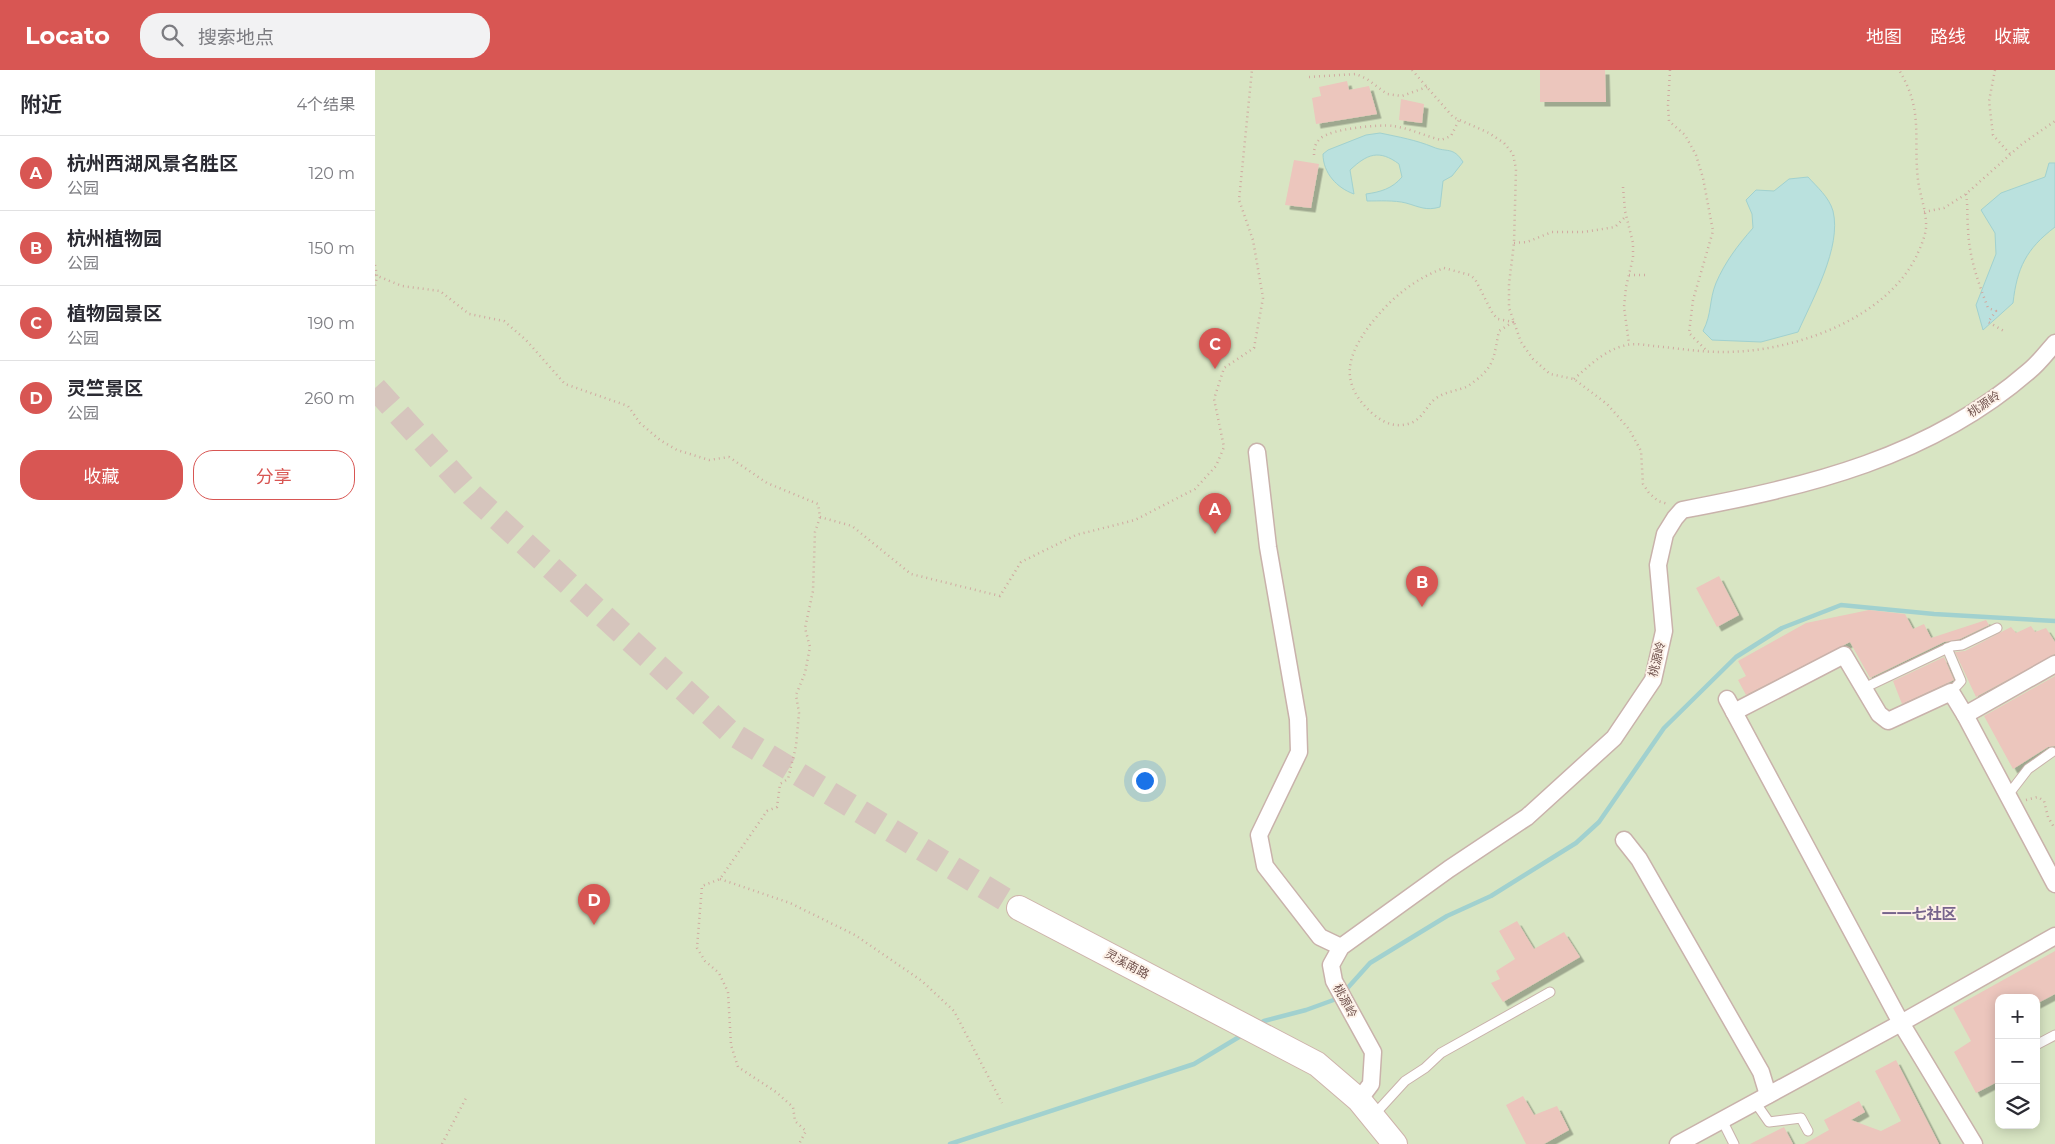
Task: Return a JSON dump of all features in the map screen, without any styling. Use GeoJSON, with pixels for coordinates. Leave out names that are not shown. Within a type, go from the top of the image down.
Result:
{"type":"FeatureCollection","features":[{"type":"Feature","properties":{"kind":"main road","name":"灵溪南路"},"geometry":{"type":"LineString","coordinates":[[1019,908],[1235,1020],[1275,1044],[1317,1064],[1366,1108]]}},
{"type":"Feature","properties":{"kind":"main road"},"geometry":{"type":"LineString","coordinates":[[1366,1108],[1395,1144]]}},
{"type":"Feature","properties":{"kind":"street","name":"桃源岭"},"geometry":{"type":"LineString","coordinates":[[1366,1108],[1371,1084],[1373,1052],[1337,986],[1331,965],[1341,947],[1449,869],[1527,817],[1614,738],[1653,680],[1664,631],[1658,565],[1665,534],[1682,510],[1806,483],[1887,457],[1941,433],[1998,395],[2031,370],[2055,343]]}},
{"type":"Feature","properties":{"kind":"street"},"geometry":{"type":"LineString","coordinates":[[1257,452],[1268,546],[1298,719],[1299,752],[1259,835],[1265,866],[1320,937],[1341,947]]}},
{"type":"Feature","properties":{"kind":"street"},"geometry":{"type":"LineString","coordinates":[[1974,1144],[1901,1022],[1730,706],[1844,655],[1879,714],[1888,721],[1951,692],[1965,714],[2055,884]]}},
{"type":"Feature","properties":{"kind":"street"},"geometry":{"type":"LineString","coordinates":[[1965,714],[2055,664]]}},
{"type":"Feature","properties":{"kind":"street"},"geometry":{"type":"LineString","coordinates":[[1624,840],[1639,859],[1761,1072],[1761,1098]]}},
{"type":"Feature","properties":{"kind":"street"},"geometry":{"type":"LineString","coordinates":[[1678,1144],[2055,936]]}},
{"type":"Feature","properties":{"kind":"lane"},"geometry":{"type":"LineString","coordinates":[[1864,688],[1947,648],[1962,645],[1997,628]]}},
{"type":"Feature","properties":{"kind":"lane"},"geometry":{"type":"LineString","coordinates":[[1947,648],[1961,681],[1951,692]]}},
{"type":"Feature","properties":{"kind":"lane"},"geometry":{"type":"LineString","coordinates":[[2010,800],[2028,770],[2052,752]]}},
{"type":"Feature","properties":{"kind":"lane"},"geometry":{"type":"LineString","coordinates":[[1366,1108],[1425,1068],[1441,1053],[1550,992]]}},
{"type":"Feature","properties":{"kind":"lane"},"geometry":{"type":"LineString","coordinates":[[2040,1043],[2055,1035]]}},
{"type":"Feature","properties":{"kind":"lane"},"geometry":{"type":"LineString","coordinates":[[1761,1098],[1769,1122],[1801,1118],[1808,1131]]}},
{"type":"Feature","properties":{"kind":"lane"},"geometry":{"type":"LineString","coordinates":[[1722,1120],[1734,1144]]}},
{"type":"Feature","properties":{"kind":"path"},"geometry":{"type":"LineString","coordinates":[[820,517],[852,526],[911,574],[1000,596],[1021,562],[1076,535],[1135,520],[1195,489],[1215,466],[1225,447],[1214,399],[1225,368],[1254,348],[1263,298],[1253,240],[1239,200],[1252,70]]}},
{"type":"Feature","properties":{"kind":"path"},"geometry":{"type":"LineString","coordinates":[[1412,70],[1453,117],[1489,133],[1504,143],[1513,154],[1516,168],[1515,243],[1509,284],[1509,308],[1521,342],[1533,359],[1549,374],[1574,379],[1607,404],[1629,429],[1641,451],[1643,484],[1649,494],[1658,501],[1682,510]]}},
{"type":"Feature","properties":{"kind":"path"},"geometry":{"type":"LineString","coordinates":[[1671,70],[1668,105],[1669,121],[1685,135],[1696,155],[1703,178],[1713,231],[1693,300],[1689,333],[1708,352]]}},
{"type":"Feature","properties":{"kind":"path"},"geometry":{"type":"LineString","coordinates":[[1574,379],[1598,358],[1614,349],[1629,344],[1708,352],[1749,351],[1787,344],[1819,334],[1861,313],[1898,285],[1910,268],[1922,245],[1926,229],[1918,180],[1915,108],[1905,80],[1899,70]]}},
{"type":"Feature","properties":{"kind":"path"},"geometry":{"type":"LineString","coordinates":[[1995,70],[1989,101],[1993,135],[2011,155]]}},
{"type":"Feature","properties":{"kind":"path"},"geometry":{"type":"LineString","coordinates":[[1309,76],[1356,72],[1387,94],[1402,96],[1427,87]]}},
{"type":"Feature","properties":{"kind":"path"},"geometry":{"type":"LineString","coordinates":[[1314,155],[1314,146],[1322,137],[1335,132],[1374,126],[1393,126],[1441,140],[1451,136],[1459,120]]}},
{"type":"Feature","properties":{"kind":"path"},"geometry":{"type":"LineString","coordinates":[[1924,212],[1945,208],[1966,194],[2022,144],[2055,121]]}},
{"type":"Feature","properties":{"kind":"path"},"geometry":{"type":"LineString","coordinates":[[1623,187],[1626,216],[1633,243],[1633,258],[1624,307],[1629,344]]}},
{"type":"Feature","properties":{"kind":"path"},"geometry":{"type":"LineString","coordinates":[[1966,194],[1969,211],[1967,228],[1973,268],[1988,308],[1996,311],[1988,322],[2004,332]]}},
{"type":"Feature","properties":{"kind":"path"},"geometry":{"type":"LineString","coordinates":[[1515,243],[1527,242],[1552,232],[1584,232],[1615,227],[1626,216]]}},
{"type":"Feature","properties":{"kind":"path"},"geometry":{"type":"LineString","coordinates":[[375,265],[375,286]]}},
{"type":"Feature","properties":{"kind":"path"},"geometry":{"type":"LineString","coordinates":[[1444,268],[1470,275],[1475,279],[1493,314],[1498,319],[1513,322],[1499,330],[1495,356],[1490,367],[1465,388],[1437,397],[1417,420],[1410,424],[1388,424],[1364,406],[1356,396],[1352,386],[1350,363],[1358,341],[1380,312],[1399,294],[1429,273],[1444,268]]}},
{"type":"Feature","properties":{"kind":"path"},"geometry":{"type":"LineString","coordinates":[[1629,275],[1646,275]]}},
{"type":"Feature","properties":{"kind":"path"},"geometry":{"type":"LineString","coordinates":[[376,276],[402,286],[440,291],[469,314],[504,321],[526,340],[565,384],[628,406],[640,423],[660,440],[677,450],[709,460],[729,457],[767,483],[818,504],[820,517],[815,532],[813,592],[805,628],[810,647],[805,673],[796,695],[799,713],[798,730],[788,779],[780,784],[777,806],[767,811],[720,879],[702,886],[697,948],[705,961],[719,973],[728,992],[731,1045],[738,1067],[776,1092],[793,1107],[795,1121],[806,1131],[799,1144]]}},
{"type":"Feature","properties":{"kind":"path"},"geometry":{"type":"LineString","coordinates":[[2010,800],[2038,797],[2044,802],[2051,825],[2055,829]]}},
{"type":"Feature","properties":{"kind":"path"},"geometry":{"type":"LineString","coordinates":[[2051,825],[2055,822]]}},
{"type":"Feature","properties":{"kind":"path"},"geometry":{"type":"LineString","coordinates":[[720,879],[790,903],[855,935],[922,981],[954,1011],[1002,1102]]}},
{"type":"Feature","properties":{"kind":"path"},"geometry":{"type":"LineString","coordinates":[[442,1144],[466,1098]]}},
{"type":"Feature","properties":{"kind":"green space"},"geometry":{"type":"Polygon","coordinates":[[[375,70],[2055,70],[2055,1144],[375,1144],[375,70]]]}},
{"type":"Feature","properties":{"kind":"water"},"geometry":{"type":"Polygon","coordinates":[[[1380,133],[1453,152],[1459,157],[1463,162],[1452,176],[1443,181],[1440,207],[1427,209],[1397,201],[1367,201],[1366,194],[1386,189],[1402,177],[1399,164],[1385,156],[1373,155],[1368,157],[1350,170],[1354,194],[1342,188],[1332,179],[1325,167],[1323,154],[1328,150],[1366,135],[1380,133]]]}},
{"type":"Feature","properties":{"kind":"water"},"geometry":{"type":"Polygon","coordinates":[[[2049,163],[2055,163],[2055,227],[2030,251],[2020,269],[2013,303],[1983,330],[1976,305],[1996,254],[1995,233],[1981,210],[2001,193],[2045,177],[2049,163]]]}},
{"type":"Feature","properties":{"kind":"water"},"geometry":{"type":"Polygon","coordinates":[[[1808,177],[1829,201],[1835,225],[1830,257],[1818,289],[1798,332],[1761,342],[1712,340],[1703,331],[1708,319],[1716,283],[1732,254],[1753,228],[1752,214],[1746,200],[1756,190],[1774,191],[1789,179],[1808,177]]]}},
{"type":"Feature","properties":{"kind":"building"},"geometry":{"type":"Polygon","coordinates":[[[1540,70],[1605,70],[1606,102],[1540,102],[1540,70]]]}},
{"type":"Feature","properties":{"kind":"building"},"geometry":{"type":"Polygon","coordinates":[[[1347,81],[1349,90],[1369,86],[1377,114],[1316,124],[1312,98],[1321,96],[1319,87],[1347,81]]]}},
{"type":"Feature","properties":{"kind":"building"},"geometry":{"type":"Polygon","coordinates":[[[1401,99],[1424,104],[1422,123],[1399,120],[1401,99]]]}},
{"type":"Feature","properties":{"kind":"building"},"geometry":{"type":"Polygon","coordinates":[[[1294,160],[1319,164],[1311,208],[1285,205],[1294,160]]]}},
{"type":"Feature","properties":{"kind":"building"},"geometry":{"type":"Polygon","coordinates":[[[1719,576],[1739,615],[1717,627],[1696,588],[1719,576]]]}},
{"type":"Feature","properties":{"kind":"building"},"geometry":{"type":"Polygon","coordinates":[[[1869,610],[1905,614],[1913,629],[1924,624],[1931,638],[1986,620],[1989,625],[1960,639],[1944,642],[1870,678],[1850,642],[1746,695],[1738,680],[1746,676],[1738,661],[1806,623],[1869,610]]]}},
{"type":"Feature","properties":{"kind":"building"},"geometry":{"type":"Polygon","coordinates":[[[2031,626],[2035,632],[2046,628],[2055,642],[2055,654],[1976,697],[1955,652],[1965,651],[2011,627],[2016,633],[2031,626]]]}},
{"type":"Feature","properties":{"kind":"building"},"geometry":{"type":"Polygon","coordinates":[[[1944,657],[1954,680],[1902,704],[1893,681],[1944,657]]]}},
{"type":"Feature","properties":{"kind":"building"},"geometry":{"type":"Polygon","coordinates":[[[2055,676],[2055,746],[2048,747],[2013,769],[1984,716],[2055,676]]]}},
{"type":"Feature","properties":{"kind":"building"},"geometry":{"type":"Polygon","coordinates":[[[1517,921],[1534,949],[1564,932],[1580,957],[1503,1002],[1491,983],[1500,979],[1496,971],[1515,959],[1499,931],[1517,921]]]}},
{"type":"Feature","properties":{"kind":"building"},"geometry":{"type":"Polygon","coordinates":[[[2055,951],[2055,994],[2040,1002],[2040,994],[1995,994],[1995,1083],[1976,1093],[1954,1052],[1971,1041],[1953,1008],[2055,951]]]}},
{"type":"Feature","properties":{"kind":"building"},"geometry":{"type":"Polygon","coordinates":[[[1896,1060],[1939,1144],[1804,1144],[1829,1130],[1824,1120],[1859,1101],[1865,1112],[1851,1120],[1881,1131],[1901,1121],[1875,1071],[1896,1060]]]}},
{"type":"Feature","properties":{"kind":"building"},"geometry":{"type":"Polygon","coordinates":[[[1523,1096],[1534,1115],[1557,1106],[1569,1130],[1544,1144],[1526,1144],[1506,1105],[1523,1096]]]}},
{"type":"Feature","properties":{"kind":"building"},"geometry":{"type":"Polygon","coordinates":[[[1784,1127],[1793,1144],[1750,1144],[1784,1127]]]}},
{"type":"Feature","properties":{"kind":"waterway"},"geometry":{"type":"LineString","coordinates":[[1344,992],[1370,963],[1447,916],[1491,896],[1576,843],[1599,822],[1664,728],[1736,657],[1782,628],[1841,605],[1934,614],[2055,621]]}},
{"type":"Feature","properties":{"kind":"waterway"},"geometry":{"type":"LineString","coordinates":[[1259,1024],[1339,998]]}},
{"type":"Feature","properties":{"kind":"waterway"},"geometry":{"type":"LineString","coordinates":[[950,1144],[1194,1064],[1244,1034]]}},
{"type":"Feature","properties":{"kind":"tunnel"},"geometry":{"type":"LineString","coordinates":[[375,388],[472,495],[731,733],[1019,908]]}},
{"type":"Feature","properties":{"kind":"place","name":"植物园景区"},"geometry":{"type":"Point","coordinates":[1215,369]}},
{"type":"Feature","properties":{"kind":"place","name":"杭州西湖风景名胜区"},"geometry":{"type":"Point","coordinates":[1215,534]}},
{"type":"Feature","properties":{"kind":"place","name":"杭州植物园"},"geometry":{"type":"Point","coordinates":[1422,607]}},
{"type":"Feature","properties":{"kind":"place","name":"灵竺景区"},"geometry":{"type":"Point","coordinates":[594,925]}},
{"type":"Feature","properties":{"kind":"district","name":"一一七社区"},"geometry":{"type":"Point","coordinates":[1919,914]}}]}
